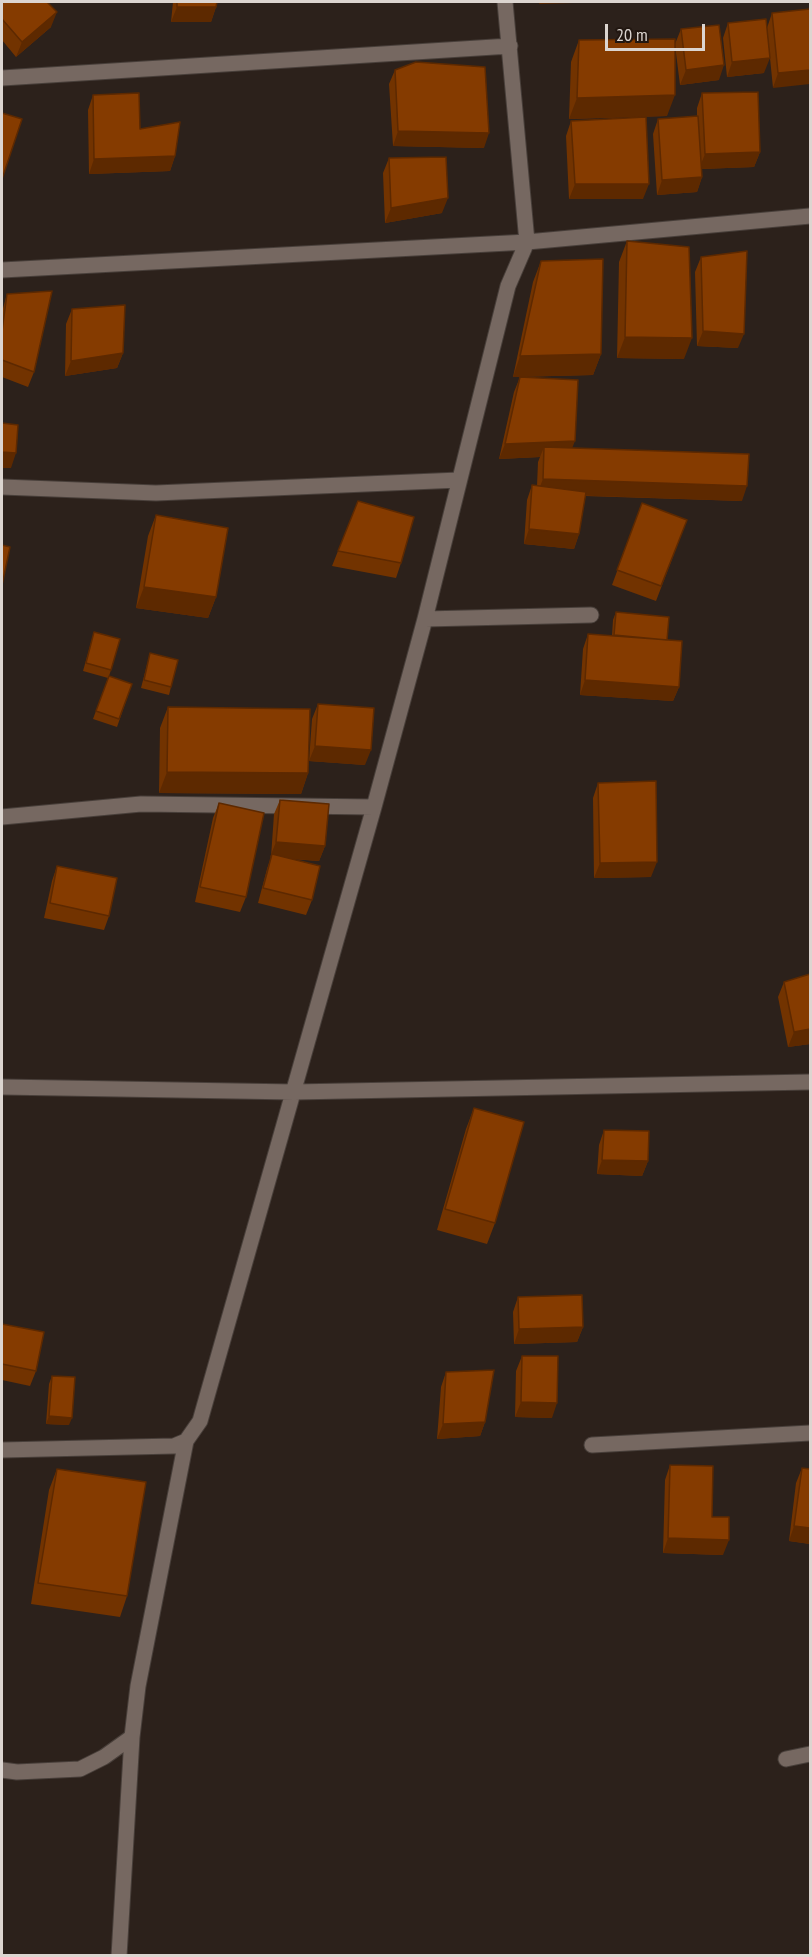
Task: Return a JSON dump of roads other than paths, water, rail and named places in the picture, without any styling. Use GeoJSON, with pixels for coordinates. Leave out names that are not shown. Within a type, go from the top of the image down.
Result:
{"type":"FeatureCollection","features":[{"type":"Feature","properties":{"kind":"street"},"geometry":{"type":"LineString","coordinates":[[119,1956],[132,1737],[138,1686],[186,1441],[200,1421],[294,1092],[425,619],[508,286],[527,242],[505,2]]}},
{"type":"Feature","properties":{"kind":"street"},"geometry":{"type":"LineString","coordinates":[[2,78],[510,46]]}},
{"type":"Feature","properties":{"kind":"street"},"geometry":{"type":"LineString","coordinates":[[2,270],[527,242],[810,216]]}},
{"type":"Feature","properties":{"kind":"street"},"geometry":{"type":"LineString","coordinates":[[2,488],[156,493],[459,480]]}},
{"type":"Feature","properties":{"kind":"street"},"geometry":{"type":"LineString","coordinates":[[425,619],[591,615]]}},
{"type":"Feature","properties":{"kind":"street"},"geometry":{"type":"LineString","coordinates":[[2,817],[141,804],[374,807]]}},
{"type":"Feature","properties":{"kind":"street"},"geometry":{"type":"LineString","coordinates":[[2,1087],[294,1092],[810,1083]]}},
{"type":"Feature","properties":{"kind":"street"},"geometry":{"type":"LineString","coordinates":[[592,1445],[810,1433]]}},
{"type":"Feature","properties":{"kind":"street"},"geometry":{"type":"LineString","coordinates":[[2,1450],[163,1447],[174,1446],[186,1441]]}},
{"type":"Feature","properties":{"kind":"street"},"geometry":{"type":"LineString","coordinates":[[2,1770],[17,1772],[80,1769],[104,1757],[132,1737]]}},
{"type":"Feature","properties":{"kind":"street"},"geometry":{"type":"LineString","coordinates":[[786,1759],[810,1754]]}}]}
